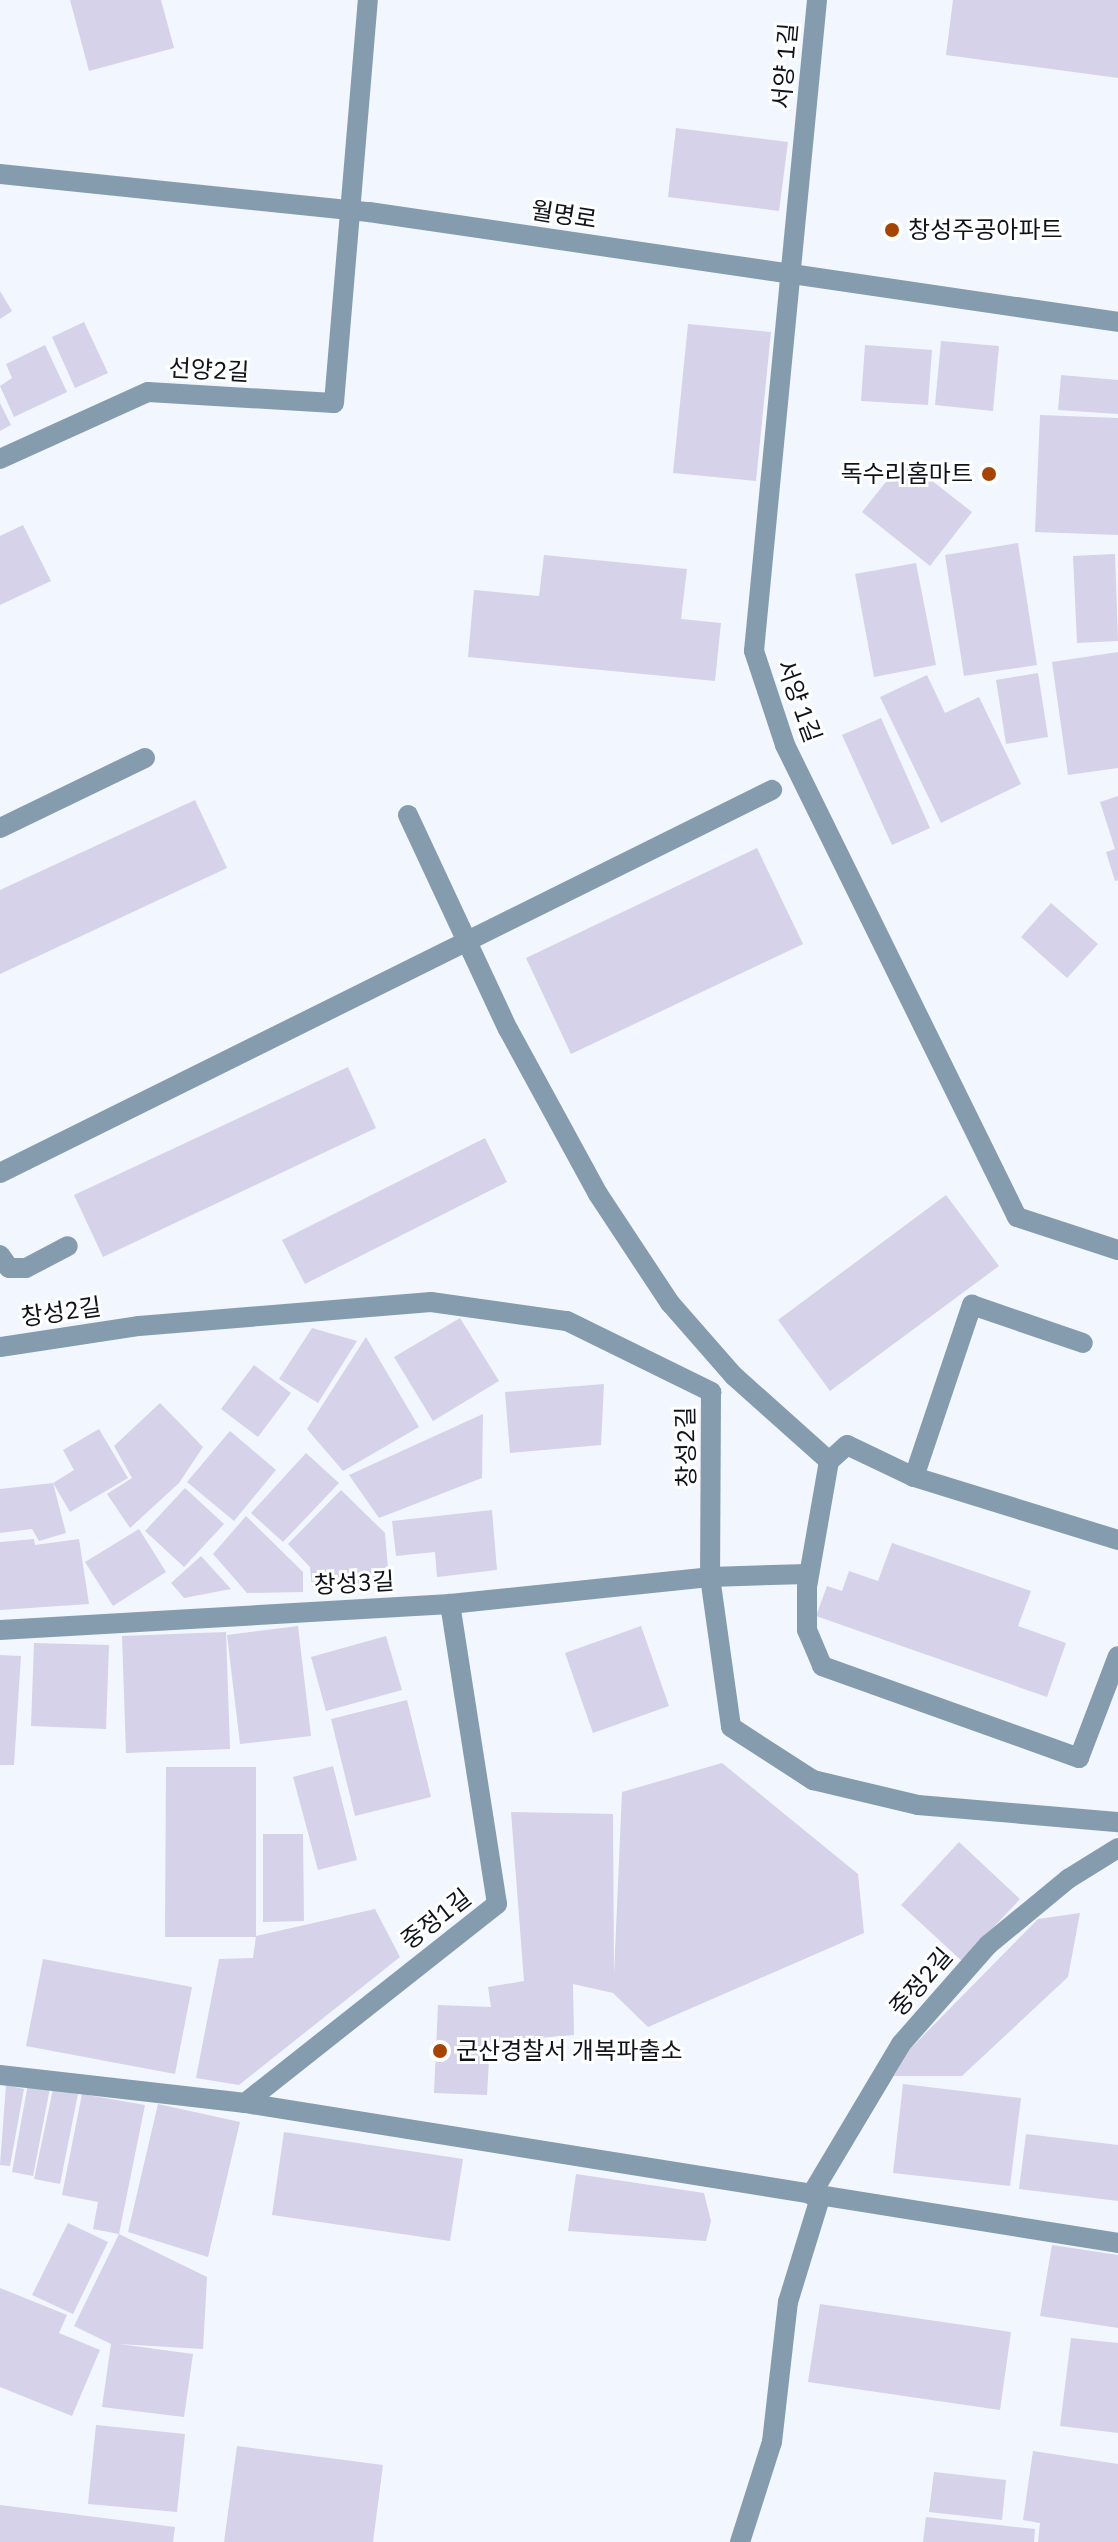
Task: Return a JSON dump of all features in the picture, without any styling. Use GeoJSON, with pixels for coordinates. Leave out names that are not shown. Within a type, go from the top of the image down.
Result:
{"type":"FeatureCollection","features":[{"type":"Feature","properties":{"kind":"street","name":"선양2길"},"geometry":{"type":"LineString","coordinates":[[0,459],[148,392],[334,403],[354,198],[368,0]]}},
{"type":"Feature","properties":{"kind":"street","name":"서양 1길"},"geometry":{"type":"LineString","coordinates":[[817,0],[793,276],[754,651],[785,745],[1017,1217],[1118,1250]]}},
{"type":"Feature","properties":{"kind":"street","name":"월명로"},"geometry":{"type":"LineString","coordinates":[[0,174],[369,212],[1118,322]]}},
{"type":"Feature","properties":{"kind":"street"},"geometry":{"type":"LineString","coordinates":[[0,828],[145,758]]}},
{"type":"Feature","properties":{"kind":"street"},"geometry":{"type":"LineString","coordinates":[[0,1173],[772,790]]}},
{"type":"Feature","properties":{"kind":"street"},"geometry":{"type":"LineString","coordinates":[[408,815],[467,942],[598,1194],[670,1303],[734,1376],[829,1461]]}},
{"type":"Feature","properties":{"kind":"street"},"geometry":{"type":"LineString","coordinates":[[0,1255],[9,1268],[26,1268],[68,1246]]}},
{"type":"Feature","properties":{"kind":"street","name":"창성2길"},"geometry":{"type":"LineString","coordinates":[[0,1347],[139,1326],[431,1302],[567,1321],[711,1392],[710,1577],[731,1727],[813,1780],[918,1805],[1118,1822]]}},
{"type":"Feature","properties":{"kind":"street"},"geometry":{"type":"LineString","coordinates":[[914,1477],[972,1305],[1083,1343]]}},
{"type":"Feature","properties":{"kind":"street"},"geometry":{"type":"LineString","coordinates":[[1118,1540],[914,1477],[847,1445],[829,1461],[807,1574],[807,1630],[822,1666],[1079,1758],[1118,1656]]}},
{"type":"Feature","properties":{"kind":"street","name":"창성3길"},"geometry":{"type":"LineString","coordinates":[[0,1630],[450,1604],[710,1577],[807,1574]]}},
{"type":"Feature","properties":{"kind":"street","name":"중정1길"},"geometry":{"type":"LineString","coordinates":[[245,2103],[497,1904],[450,1604]]}},
{"type":"Feature","properties":{"kind":"street","name":"중정2길"},"geometry":{"type":"LineString","coordinates":[[740,2542],[772,2442],[788,2302],[816,2195],[901,2044],[988,1945],[1068,1879],[1118,1848]]}},
{"type":"Feature","properties":{"kind":"street"},"geometry":{"type":"LineString","coordinates":[[0,2075],[245,2103],[1118,2243]]}},
{"type":"Feature","properties":{"kind":"building"},"geometry":{"type":"Polygon","coordinates":[[[70,0],[161,0],[174,48],[89,71],[70,0]]]}},
{"type":"Feature","properties":{"kind":"building"},"geometry":{"type":"Polygon","coordinates":[[[953,0],[1118,0],[1118,78],[946,55],[953,0]]]}},
{"type":"Feature","properties":{"kind":"building"},"geometry":{"type":"Polygon","coordinates":[[[676,128],[788,142],[779,211],[668,197],[676,128]]]}},
{"type":"Feature","properties":{"kind":"building"},"geometry":{"type":"Polygon","coordinates":[[[0,291],[12,311],[0,319],[0,291]]]}},
{"type":"Feature","properties":{"kind":"building"},"geometry":{"type":"Polygon","coordinates":[[[84,322],[108,373],[75,388],[52,337],[84,322]]]}},
{"type":"Feature","properties":{"kind":"building"},"geometry":{"type":"Polygon","coordinates":[[[688,324],[771,332],[756,481],[673,473],[688,324]]]}},
{"type":"Feature","properties":{"kind":"building"},"geometry":{"type":"Polygon","coordinates":[[[941,341],[999,346],[993,411],[935,405],[941,341]]]}},
{"type":"Feature","properties":{"kind":"building"},"geometry":{"type":"Polygon","coordinates":[[[45,345],[67,392],[14,417],[0,386],[12,378],[6,364],[45,345]]]}},
{"type":"Feature","properties":{"kind":"building"},"geometry":{"type":"Polygon","coordinates":[[[865,345],[932,350],[928,405],[861,401],[865,345]]]}},
{"type":"Feature","properties":{"kind":"building"},"geometry":{"type":"Polygon","coordinates":[[[1061,375],[1118,380],[1118,414],[1058,410],[1061,375]]]}},
{"type":"Feature","properties":{"kind":"building"},"geometry":{"type":"Polygon","coordinates":[[[0,403],[11,425],[0,431],[0,403]]]}},
{"type":"Feature","properties":{"kind":"building"},"geometry":{"type":"Polygon","coordinates":[[[1040,415],[1118,418],[1118,535],[1035,532],[1040,415]]]}},
{"type":"Feature","properties":{"kind":"building"},"geometry":{"type":"Polygon","coordinates":[[[904,459],[972,512],[930,566],[862,512],[904,459]]]}},
{"type":"Feature","properties":{"kind":"building"},"geometry":{"type":"Polygon","coordinates":[[[23,525],[51,581],[0,605],[0,536],[23,525]]]}},
{"type":"Feature","properties":{"kind":"building"},"geometry":{"type":"Polygon","coordinates":[[[1018,543],[1037,665],[964,676],[945,555],[1018,543]]]}},
{"type":"Feature","properties":{"kind":"building"},"geometry":{"type":"Polygon","coordinates":[[[1115,554],[1118,641],[1077,643],[1073,556],[1115,554]]]}},
{"type":"Feature","properties":{"kind":"building"},"geometry":{"type":"Polygon","coordinates":[[[544,555],[687,569],[681,619],[721,623],[715,681],[468,657],[474,590],[539,596],[544,555]]]}},
{"type":"Feature","properties":{"kind":"building"},"geometry":{"type":"Polygon","coordinates":[[[916,563],[936,665],[874,677],[855,574],[916,563]]]}},
{"type":"Feature","properties":{"kind":"building"},"geometry":{"type":"Polygon","coordinates":[[[1118,652],[1118,768],[1068,775],[1052,662],[1118,652]]]}},
{"type":"Feature","properties":{"kind":"building"},"geometry":{"type":"Polygon","coordinates":[[[1038,673],[1048,737],[1006,744],[996,680],[1038,673]]]}},
{"type":"Feature","properties":{"kind":"building"},"geometry":{"type":"Polygon","coordinates":[[[927,675],[945,713],[979,697],[1021,784],[941,823],[880,697],[927,675]]]}},
{"type":"Feature","properties":{"kind":"building"},"geometry":{"type":"Polygon","coordinates":[[[881,718],[930,828],[892,845],[842,735],[881,718]]]}},
{"type":"Feature","properties":{"kind":"building"},"geometry":{"type":"Polygon","coordinates":[[[1118,796],[1118,880],[1115,881],[1106,852],[1115,849],[1100,802],[1118,796]]]}},
{"type":"Feature","properties":{"kind":"building"},"geometry":{"type":"Polygon","coordinates":[[[195,800],[227,868],[0,974],[0,890],[195,800]]]}},
{"type":"Feature","properties":{"kind":"building"},"geometry":{"type":"Polygon","coordinates":[[[757,848],[803,944],[571,1054],[526,958],[757,848]]]}},
{"type":"Feature","properties":{"kind":"building"},"geometry":{"type":"Polygon","coordinates":[[[1051,903],[1098,944],[1067,978],[1021,937],[1051,903]]]}},
{"type":"Feature","properties":{"kind":"building"},"geometry":{"type":"Polygon","coordinates":[[[348,1067],[376,1128],[103,1257],[74,1195],[348,1067]]]}},
{"type":"Feature","properties":{"kind":"building"},"geometry":{"type":"Polygon","coordinates":[[[485,1138],[507,1182],[305,1284],[282,1240],[485,1138]]]}},
{"type":"Feature","properties":{"kind":"building"},"geometry":{"type":"Polygon","coordinates":[[[946,1195],[999,1266],[830,1391],[778,1320],[946,1195]]]}},
{"type":"Feature","properties":{"kind":"building"},"geometry":{"type":"Polygon","coordinates":[[[460,1318],[499,1381],[433,1421],[394,1357],[460,1318]]]}},
{"type":"Feature","properties":{"kind":"building"},"geometry":{"type":"Polygon","coordinates":[[[312,1328],[357,1341],[318,1403],[279,1379],[312,1328]]]}},
{"type":"Feature","properties":{"kind":"building"},"geometry":{"type":"Polygon","coordinates":[[[366,1337],[419,1427],[343,1471],[307,1429],[366,1337]]]}},
{"type":"Feature","properties":{"kind":"building"},"geometry":{"type":"Polygon","coordinates":[[[254,1365],[291,1393],[258,1437],[221,1409],[254,1365]]]}},
{"type":"Feature","properties":{"kind":"building"},"geometry":{"type":"Polygon","coordinates":[[[604,1384],[601,1445],[510,1453],[505,1392],[604,1384]]]}},
{"type":"Feature","properties":{"kind":"building"},"geometry":{"type":"Polygon","coordinates":[[[160,1403],[203,1447],[179,1483],[130,1528],[107,1494],[132,1478],[114,1446],[160,1403]]]}},
{"type":"Feature","properties":{"kind":"building"},"geometry":{"type":"Polygon","coordinates":[[[483,1414],[482,1478],[379,1518],[349,1475],[483,1414]]]}},
{"type":"Feature","properties":{"kind":"building"},"geometry":{"type":"Polygon","coordinates":[[[99,1429],[128,1478],[70,1512],[53,1483],[74,1470],[63,1450],[99,1429]]]}},
{"type":"Feature","properties":{"kind":"building"},"geometry":{"type":"Polygon","coordinates":[[[230,1431],[276,1470],[234,1521],[187,1482],[230,1431]]]}},
{"type":"Feature","properties":{"kind":"building"},"geometry":{"type":"Polygon","coordinates":[[[306,1453],[339,1483],[283,1542],[251,1513],[306,1453]]]}},
{"type":"Feature","properties":{"kind":"building"},"geometry":{"type":"Polygon","coordinates":[[[53,1483],[66,1533],[39,1541],[32,1529],[0,1533],[0,1489],[53,1483]]]}},
{"type":"Feature","properties":{"kind":"building"},"geometry":{"type":"Polygon","coordinates":[[[185,1488],[224,1524],[184,1567],[145,1531],[185,1488]]]}},
{"type":"Feature","properties":{"kind":"building"},"geometry":{"type":"Polygon","coordinates":[[[341,1490],[385,1533],[389,1581],[312,1587],[310,1567],[288,1544],[341,1490]]]}},
{"type":"Feature","properties":{"kind":"building"},"geometry":{"type":"Polygon","coordinates":[[[492,1510],[497,1570],[437,1577],[435,1552],[396,1556],[392,1521],[492,1510]]]}},
{"type":"Feature","properties":{"kind":"building"},"geometry":{"type":"Polygon","coordinates":[[[246,1516],[303,1572],[303,1592],[247,1593],[213,1554],[246,1516]]]}},
{"type":"Feature","properties":{"kind":"building"},"geometry":{"type":"Polygon","coordinates":[[[139,1529],[166,1572],[113,1606],[85,1562],[139,1529]]]}},
{"type":"Feature","properties":{"kind":"building"},"geometry":{"type":"Polygon","coordinates":[[[34,1539],[35,1545],[79,1539],[89,1604],[0,1610],[0,1542],[34,1539]]]}},
{"type":"Feature","properties":{"kind":"building"},"geometry":{"type":"Polygon","coordinates":[[[892,1543],[1031,1591],[1018,1626],[1066,1643],[1047,1697],[816,1616],[827,1586],[842,1591],[849,1571],[878,1581],[892,1543]]]}},
{"type":"Feature","properties":{"kind":"building"},"geometry":{"type":"Polygon","coordinates":[[[201,1556],[231,1589],[184,1598],[171,1583],[201,1556]]]}},
{"type":"Feature","properties":{"kind":"building"},"geometry":{"type":"Polygon","coordinates":[[[298,1626],[311,1736],[240,1744],[227,1635],[298,1626]]]}},
{"type":"Feature","properties":{"kind":"building"},"geometry":{"type":"Polygon","coordinates":[[[641,1626],[669,1706],[593,1733],[565,1653],[641,1626]]]}},
{"type":"Feature","properties":{"kind":"building"},"geometry":{"type":"Polygon","coordinates":[[[226,1632],[230,1749],[126,1753],[122,1636],[226,1632]]]}},
{"type":"Feature","properties":{"kind":"building"},"geometry":{"type":"Polygon","coordinates":[[[386,1636],[402,1690],[326,1711],[311,1657],[386,1636]]]}},
{"type":"Feature","properties":{"kind":"building"},"geometry":{"type":"Polygon","coordinates":[[[34,1643],[109,1645],[106,1729],[31,1726],[34,1643]]]}},
{"type":"Feature","properties":{"kind":"building"},"geometry":{"type":"Polygon","coordinates":[[[0,1655],[21,1656],[14,1765],[0,1765],[0,1655]]]}},
{"type":"Feature","properties":{"kind":"building"},"geometry":{"type":"Polygon","coordinates":[[[407,1700],[431,1797],[355,1816],[331,1719],[407,1700]]]}},
{"type":"Feature","properties":{"kind":"building"},"geometry":{"type":"Polygon","coordinates":[[[722,1763],[858,1874],[864,1933],[648,2027],[613,1993],[573,1984],[574,2035],[490,2042],[487,2095],[434,2093],[438,2005],[491,2007],[488,1987],[524,1981],[511,1812],[613,1814],[614,1975],[622,1792],[722,1763]]]}},
{"type":"Feature","properties":{"kind":"building"},"geometry":{"type":"Polygon","coordinates":[[[333,1766],[357,1860],[318,1870],[293,1777],[333,1766]]]}},
{"type":"Feature","properties":{"kind":"building"},"geometry":{"type":"Polygon","coordinates":[[[166,1767],[256,1767],[256,1937],[165,1937],[166,1767]]]}},
{"type":"Feature","properties":{"kind":"building"},"geometry":{"type":"Polygon","coordinates":[[[263,1834],[303,1834],[304,1921],[263,1922],[263,1834]]]}},
{"type":"Feature","properties":{"kind":"building"},"geometry":{"type":"Polygon","coordinates":[[[959,1842],[1020,1899],[962,1961],[901,1905],[959,1842]]]}},
{"type":"Feature","properties":{"kind":"building"},"geometry":{"type":"Polygon","coordinates":[[[375,1909],[400,1957],[239,2085],[196,2078],[219,1959],[253,1958],[256,1936],[375,1909]]]}},
{"type":"Feature","properties":{"kind":"building"},"geometry":{"type":"Polygon","coordinates":[[[1080,1913],[1068,1977],[962,2076],[894,2076],[908,2051],[1038,1919],[1080,1913]]]}},
{"type":"Feature","properties":{"kind":"building"},"geometry":{"type":"Polygon","coordinates":[[[43,1959],[192,1987],[175,2074],[26,2046],[43,1959]]]}},
{"type":"Feature","properties":{"kind":"building"},"geometry":{"type":"Polygon","coordinates":[[[28,2084],[50,2088],[33,2176],[12,2172],[28,2084]]]}},
{"type":"Feature","properties":{"kind":"building"},"geometry":{"type":"Polygon","coordinates":[[[903,2084],[1021,2098],[1010,2186],[893,2173],[903,2084]]]}},
{"type":"Feature","properties":{"kind":"building"},"geometry":{"type":"Polygon","coordinates":[[[6,2085],[24,2089],[10,2166],[0,2165],[6,2085]]]}},
{"type":"Feature","properties":{"kind":"building"},"geometry":{"type":"Polygon","coordinates":[[[53,2089],[78,2094],[60,2184],[34,2179],[53,2089]]]}},
{"type":"Feature","properties":{"kind":"building"},"geometry":{"type":"Polygon","coordinates":[[[82,2094],[145,2105],[119,2234],[93,2229],[98,2202],[62,2195],[82,2094]]]}},
{"type":"Feature","properties":{"kind":"building"},"geometry":{"type":"Polygon","coordinates":[[[158,2104],[240,2122],[208,2257],[128,2232],[158,2104]]]}},
{"type":"Feature","properties":{"kind":"building"},"geometry":{"type":"Polygon","coordinates":[[[284,2132],[463,2159],[450,2241],[272,2215],[284,2132]]]}},
{"type":"Feature","properties":{"kind":"building"},"geometry":{"type":"Polygon","coordinates":[[[1026,2134],[1118,2145],[1118,2201],[1019,2189],[1026,2134]]]}},
{"type":"Feature","properties":{"kind":"building"},"geometry":{"type":"Polygon","coordinates":[[[576,2174],[704,2193],[711,2221],[706,2241],[568,2231],[576,2174]]]}},
{"type":"Feature","properties":{"kind":"building"},"geometry":{"type":"Polygon","coordinates":[[[68,2223],[108,2242],[73,2314],[32,2295],[68,2223]]]}},
{"type":"Feature","properties":{"kind":"building"},"geometry":{"type":"Polygon","coordinates":[[[119,2234],[207,2277],[203,2349],[119,2344],[193,2354],[184,2417],[102,2407],[111,2344],[74,2326],[119,2234]]]}},
{"type":"Feature","properties":{"kind":"building"},"geometry":{"type":"Polygon","coordinates":[[[1052,2245],[1118,2255],[1118,2328],[1040,2316],[1052,2245]]]}},
{"type":"Feature","properties":{"kind":"building"},"geometry":{"type":"Polygon","coordinates":[[[0,2288],[67,2315],[59,2333],[100,2350],[72,2416],[0,2387],[0,2288]]]}},
{"type":"Feature","properties":{"kind":"building"},"geometry":{"type":"Polygon","coordinates":[[[820,2304],[1011,2332],[1000,2410],[808,2382],[820,2304]]]}},
{"type":"Feature","properties":{"kind":"building"},"geometry":{"type":"Polygon","coordinates":[[[1071,2338],[1118,2343],[1118,2433],[1060,2426],[1071,2338]]]}},
{"type":"Feature","properties":{"kind":"building"},"geometry":{"type":"Polygon","coordinates":[[[96,2425],[185,2434],[177,2512],[88,2504],[96,2425]]]}},
{"type":"Feature","properties":{"kind":"building"},"geometry":{"type":"Polygon","coordinates":[[[237,2446],[383,2465],[373,2542],[224,2542],[237,2446]]]}},
{"type":"Feature","properties":{"kind":"building"},"geometry":{"type":"Polygon","coordinates":[[[1033,2451],[1118,2464],[1118,2542],[1038,2542],[1040,2523],[1023,2520],[1033,2451]]]}},
{"type":"Feature","properties":{"kind":"building"},"geometry":{"type":"Polygon","coordinates":[[[934,2472],[1006,2480],[1002,2520],[929,2512],[934,2472]]]}},
{"type":"Feature","properties":{"kind":"building"},"geometry":{"type":"Polygon","coordinates":[[[0,2505],[175,2527],[173,2542],[0,2542],[0,2505]]]}},
{"type":"Feature","properties":{"kind":"building"},"geometry":{"type":"Polygon","coordinates":[[[926,2517],[1035,2529],[1034,2542],[923,2542],[926,2517]]]}},
{"type":"Feature","properties":{"kind":"place","name":"창성주공아파트"},"geometry":{"type":"Point","coordinates":[892,230]}},
{"type":"Feature","properties":{"kind":"place","name":"독수리홈마트"},"geometry":{"type":"Point","coordinates":[989,474]}},
{"type":"Feature","properties":{"kind":"place","name":"군산경찰서 개복파출소"},"geometry":{"type":"Point","coordinates":[440,2051]}}]}
